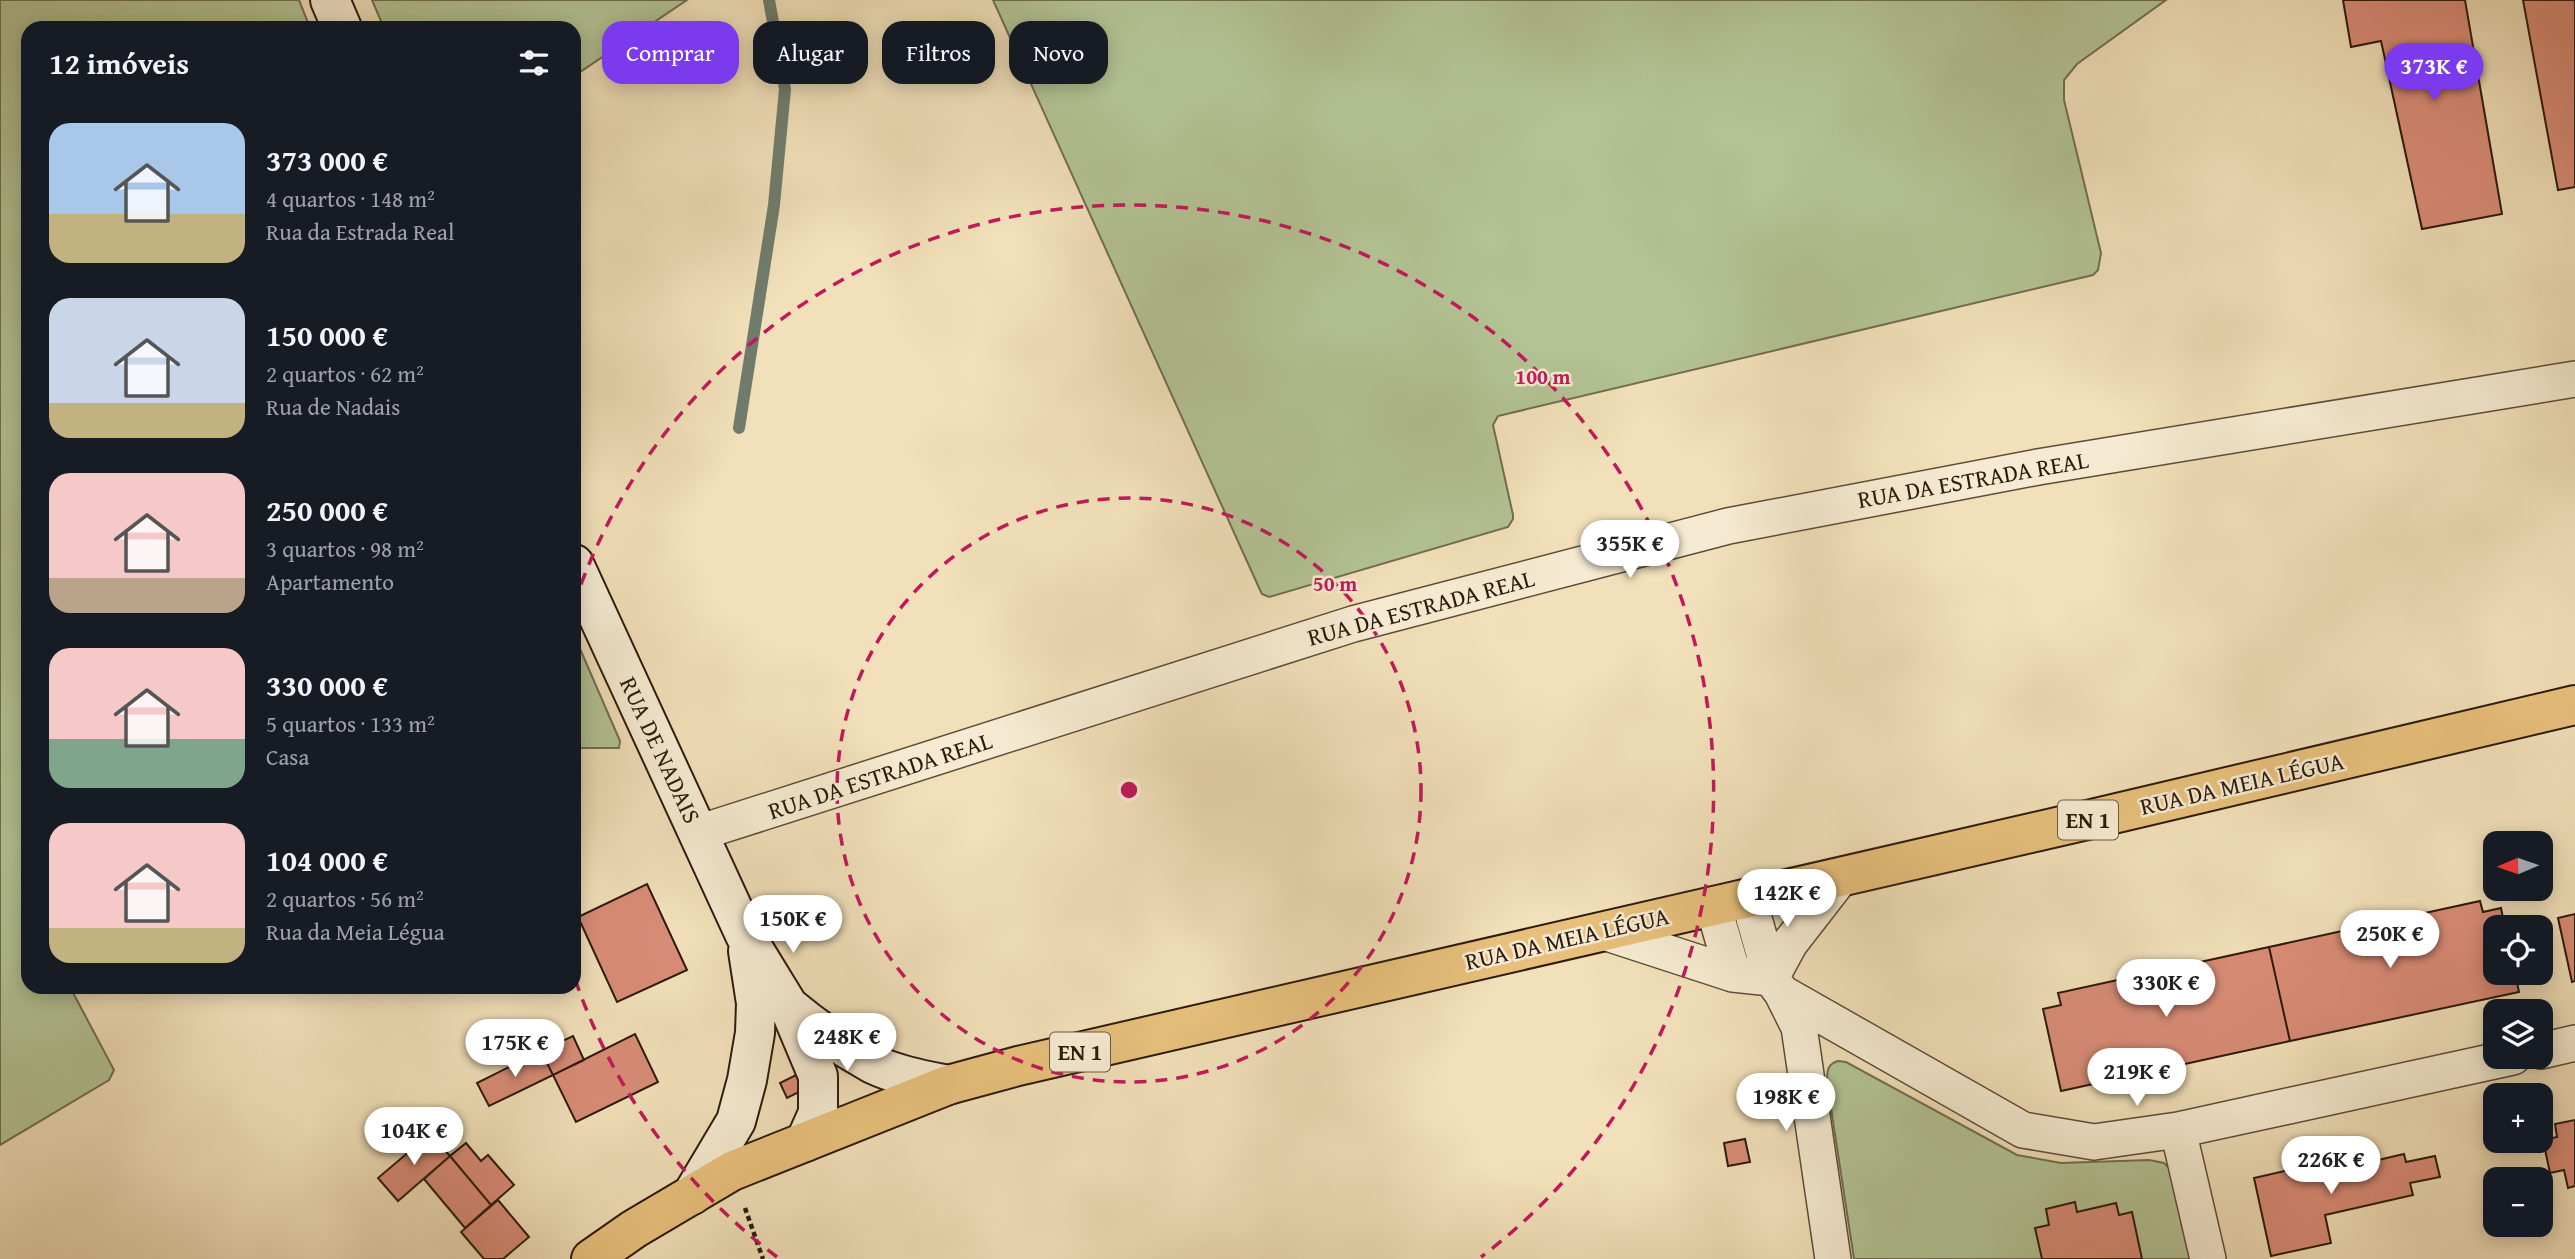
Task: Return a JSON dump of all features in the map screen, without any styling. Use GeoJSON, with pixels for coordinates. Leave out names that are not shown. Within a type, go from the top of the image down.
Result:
{"type":"FeatureCollection","features":[{"type":"Feature","properties":{"kind":"main road","name":"RUA DA MEIA LÉGUA"},"geometry":{"type":"LineString","coordinates":[[590,1259],[732,1171],[947,1085],[1031,1063],[2575,705]]}},
{"type":"Feature","properties":{"kind":"street"},"geometry":{"type":"LineString","coordinates":[[330,0],[339,21]]}},
{"type":"Feature","properties":{"kind":"street","name":"RUA DA ESTRADA REAL"},"geometry":{"type":"LineString","coordinates":[[698,833],[1353,624],[1728,526],[2038,467],[2575,379]]}},
{"type":"Feature","properties":{"kind":"street","name":"RUA DE NADAIS"},"geometry":{"type":"LineString","coordinates":[[581,579],[745,935],[789,1007],[818,1076],[818,1113],[796,1146],[765,1142],[758,1126],[756,1003],[745,935]]}},
{"type":"Feature","properties":{"kind":"street"},"geometry":{"type":"LineString","coordinates":[[1776,986],[1790,943],[1842,876]]}},
{"type":"Feature","properties":{"kind":"street"},"geometry":{"type":"LineString","coordinates":[[1731,901],[1733,974]]}},
{"type":"Feature","properties":{"kind":"street"},"geometry":{"type":"LineString","coordinates":[[1731,901],[1799,1027],[1833,1259]]}},
{"type":"Feature","properties":{"kind":"street"},"geometry":{"type":"LineString","coordinates":[[1601,931],[1776,986],[2023,1130],[2094,1142],[2178,1130],[2483,1064]]}},
{"type":"Feature","properties":{"kind":"street","name":"RUA DE NADAIS"},"geometry":{"type":"LineString","coordinates":[[789,1007],[817,1029],[875,1064],[906,1076],[947,1085]]}},
{"type":"Feature","properties":{"kind":"street","name":"RUA DE NADAIS"},"geometry":{"type":"LineString","coordinates":[[692,1195],[736,1121],[755,1033]]}},
{"type":"Feature","properties":{"kind":"street"},"geometry":{"type":"LineString","coordinates":[[2553,1049],[2575,1044]]}},
{"type":"Feature","properties":{"kind":"street"},"geometry":{"type":"LineString","coordinates":[[2178,1130],[2208,1259]]}},
{"type":"Feature","properties":{"kind":"path"},"geometry":{"type":"LineString","coordinates":[[732,1171],[763,1259]]}},
{"type":"Feature","properties":{"kind":"green space"},"geometry":{"type":"Polygon","coordinates":[[[0,0],[299,0],[307,21],[21,21],[21,994],[74,994],[114,1070],[109,1080],[0,1145],[0,0]]]}},
{"type":"Feature","properties":{"kind":"green space"},"geometry":{"type":"Polygon","coordinates":[[[372,0],[687,0],[656,21],[602,21],[602,57],[581,71],[581,21],[381,21],[372,0]]]}},
{"type":"Feature","properties":{"kind":"green space"},"geometry":{"type":"Polygon","coordinates":[[[993,0],[2166,0],[2077,64],[2064,80],[2064,100],[2101,253],[2098,270],[2093,275],[1498,416],[1493,425],[1513,515],[1508,527],[1269,597],[1260,590],[1031,84],[1108,84],[1108,21],[1009,21],[1009,35],[993,0]]]}},
{"type":"Feature","properties":{"kind":"green space"},"geometry":{"type":"Polygon","coordinates":[[[581,651],[620,741],[619,748],[581,748],[581,651]]]}},
{"type":"Feature","properties":{"kind":"green space"},"geometry":{"type":"Polygon","coordinates":[[[1838,1061],[1846,1062],[2017,1155],[2061,1163],[2149,1160],[2164,1163],[2174,1173],[2193,1259],[1854,1259],[1827,1082],[1830,1066],[1838,1061]]]}},
{"type":"Feature","properties":{"kind":"building"},"geometry":{"type":"Polygon","coordinates":[[[2343,0],[2465,0],[2502,214],[2422,229],[2381,41],[2351,47],[2343,0]]]}},
{"type":"Feature","properties":{"kind":"building"},"geometry":{"type":"Polygon","coordinates":[[[2523,0],[2575,0],[2575,187],[2558,190],[2523,0]]]}},
{"type":"Feature","properties":{"kind":"building"},"geometry":{"type":"Polygon","coordinates":[[[647,884],[687,970],[617,1002],[581,924],[581,916],[647,884]]]}},
{"type":"Feature","properties":{"kind":"building"},"geometry":{"type":"Polygon","coordinates":[[[2480,901],[2483,912],[2501,908],[2502,915],[2483,915],[2483,985],[2518,985],[2519,992],[2290,1041],[2269,947],[2480,901]]]}},
{"type":"Feature","properties":{"kind":"building"},"geometry":{"type":"Polygon","coordinates":[[[2575,914],[2575,981],[2572,982],[2558,918],[2575,914]]]}},
{"type":"Feature","properties":{"kind":"building"},"geometry":{"type":"Polygon","coordinates":[[[2269,947],[2290,1041],[2061,1091],[2043,1009],[2061,1005],[2058,993],[2269,947]]]}},
{"type":"Feature","properties":{"kind":"building"},"geometry":{"type":"Polygon","coordinates":[[[635,1034],[658,1082],[576,1122],[553,1075],[635,1034]]]}},
{"type":"Feature","properties":{"kind":"building"},"geometry":{"type":"Polygon","coordinates":[[[573,1036],[584,1060],[553,1075],[541,1051],[573,1036]]]}},
{"type":"Feature","properties":{"kind":"building"},"geometry":{"type":"Polygon","coordinates":[[[541,1051],[553,1075],[489,1106],[477,1083],[541,1051]]]}},
{"type":"Feature","properties":{"kind":"building"},"geometry":{"type":"Polygon","coordinates":[[[796,1075],[803,1090],[787,1098],[780,1083],[796,1075]]]}},
{"type":"Feature","properties":{"kind":"building"},"geometry":{"type":"Polygon","coordinates":[[[2575,1120],[2575,1186],[2568,1188],[2564,1170],[2553,1172],[2553,1167],[2549,1167],[2546,1153],[2553,1153],[2553,1138],[2557,1137],[2555,1124],[2575,1120]]]}},
{"type":"Feature","properties":{"kind":"building"},"geometry":{"type":"Polygon","coordinates":[[[430,1134],[450,1156],[398,1201],[378,1178],[430,1134]]]}},
{"type":"Feature","properties":{"kind":"building"},"geometry":{"type":"Polygon","coordinates":[[[1745,1139],[1750,1162],[1728,1166],[1724,1143],[1745,1139]]]}},
{"type":"Feature","properties":{"kind":"building"},"geometry":{"type":"Polygon","coordinates":[[[466,1143],[481,1161],[488,1155],[514,1185],[491,1205],[450,1156],[466,1143]]]}},
{"type":"Feature","properties":{"kind":"building"},"geometry":{"type":"Polygon","coordinates":[[[2404,1154],[2406,1162],[2435,1156],[2440,1177],[2410,1183],[2413,1195],[2325,1215],[2331,1243],[2271,1256],[2254,1178],[2346,1157],[2348,1167],[2404,1154]]]}},
{"type":"Feature","properties":{"kind":"building"},"geometry":{"type":"Polygon","coordinates":[[[450,1156],[491,1205],[465,1228],[424,1179],[450,1156]]]}},
{"type":"Feature","properties":{"kind":"building"},"geometry":{"type":"Polygon","coordinates":[[[498,1200],[529,1237],[503,1259],[484,1259],[461,1232],[498,1200]]]}},
{"type":"Feature","properties":{"kind":"building"},"geometry":{"type":"Polygon","coordinates":[[[2075,1202],[2077,1212],[2116,1203],[2119,1215],[2132,1212],[2142,1259],[2042,1259],[2035,1228],[2049,1225],[2046,1209],[2075,1202]]]}},
{"type":"Feature","properties":{"kind":"waterway"},"geometry":{"type":"LineString","coordinates":[[739,428],[774,205],[785,89],[769,0]]}}]}
